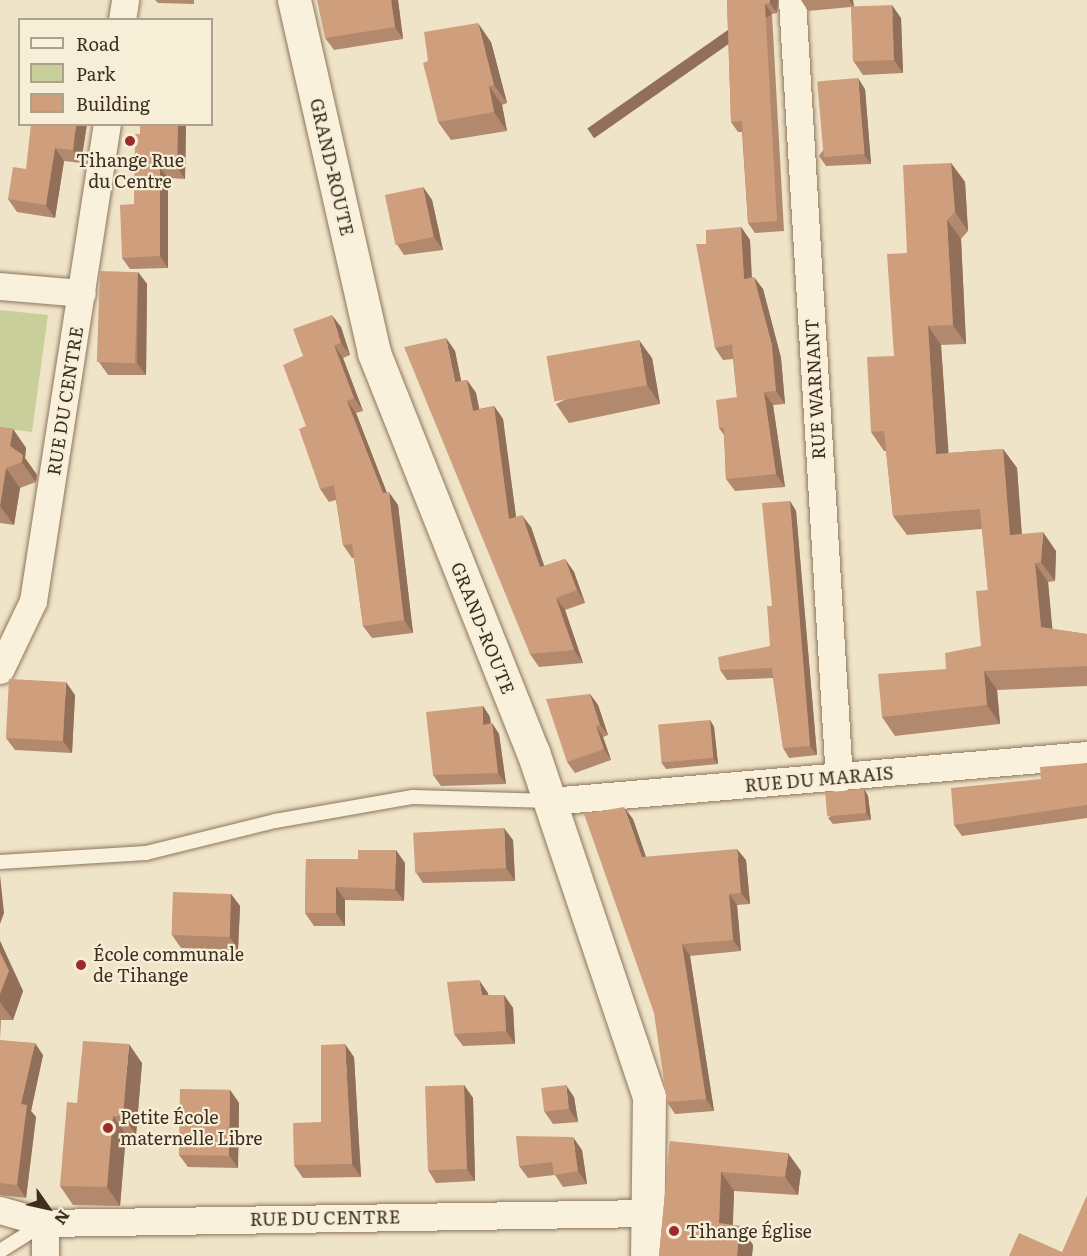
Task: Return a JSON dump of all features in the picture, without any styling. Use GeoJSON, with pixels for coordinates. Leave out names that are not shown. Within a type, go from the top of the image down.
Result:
{"type":"FeatureCollection","features":[{"type":"Feature","properties":{"kind":"street"},"geometry":{"type":"LineString","coordinates":[[122,18],[125,0]]}},
{"type":"Feature","properties":{"kind":"street","name":"GRAND-ROUTE"},"geometry":{"type":"LineString","coordinates":[[294,0],[374,353],[550,801],[649,1096],[651,1213],[647,1256]]}},
{"type":"Feature","properties":{"kind":"street","name":"RUE WARNANT"},"geometry":{"type":"LineString","coordinates":[[792,0],[838,779]]}},
{"type":"Feature","properties":{"kind":"street","name":"RUE DU CENTRE"},"geometry":{"type":"LineString","coordinates":[[0,670],[33,601],[107,126]]}},
{"type":"Feature","properties":{"kind":"street"},"geometry":{"type":"LineString","coordinates":[[0,286],[82,293]]}},
{"type":"Feature","properties":{"kind":"street","name":"RUE DU MARAIS"},"geometry":{"type":"LineString","coordinates":[[550,801],[838,779],[1087,755]]}},
{"type":"Feature","properties":{"kind":"street","name":"RUE DU CENTRE"},"geometry":{"type":"LineString","coordinates":[[0,1210],[45,1223],[651,1213]]}},
{"type":"Feature","properties":{"kind":"street"},"geometry":{"type":"LineString","coordinates":[[45,1223],[45,1256]]}},
{"type":"Feature","properties":{"kind":"lane"},"geometry":{"type":"LineString","coordinates":[[0,862],[146,853],[275,821],[413,797],[550,801]]}},
{"type":"Feature","properties":{"kind":"lane"},"geometry":{"type":"LineString","coordinates":[[0,1251],[45,1223]]}},
{"type":"Feature","properties":{"kind":"green space"},"geometry":{"type":"Polygon","coordinates":[[[0,310],[48,315],[32,432],[0,428],[0,310]]]}},
{"type":"Feature","properties":{"kind":"building"},"geometry":{"type":"Polygon","coordinates":[[[317,0],[391,0],[395,27],[325,38],[317,0]]]}},
{"type":"Feature","properties":{"kind":"building"},"geometry":{"type":"Polygon","coordinates":[[[727,0],[770,0],[770,3],[765,4],[777,221],[748,223],[742,121],[731,122],[727,0]]]}},
{"type":"Feature","properties":{"kind":"building"},"geometry":{"type":"Polygon","coordinates":[[[892,5],[894,60],[853,61],[851,6],[892,5]]]}},
{"type":"Feature","properties":{"kind":"building"},"geometry":{"type":"Polygon","coordinates":[[[478,23],[494,85],[489,86],[494,112],[438,122],[423,63],[428,61],[424,32],[478,23]]]}},
{"type":"Feature","properties":{"kind":"building"},"geometry":{"type":"Polygon","coordinates":[[[858,78],[865,154],[824,157],[817,82],[858,78]]]}},
{"type":"Feature","properties":{"kind":"building"},"geometry":{"type":"Polygon","coordinates":[[[31,126],[76,126],[73,150],[55,148],[46,205],[8,199],[13,167],[26,169],[31,126]]]}},
{"type":"Feature","properties":{"kind":"building"},"geometry":{"type":"Polygon","coordinates":[[[140,126],[178,126],[177,167],[160,167],[160,256],[122,258],[120,205],[134,204],[135,134],[140,134],[140,126]]]}},
{"type":"Feature","properties":{"kind":"building"},"geometry":{"type":"Polygon","coordinates":[[[951,163],[955,212],[947,220],[953,325],[928,326],[936,454],[1003,449],[1010,535],[1043,532],[1041,562],[1035,563],[1041,627],[1087,634],[1087,666],[984,671],[987,705],[882,717],[878,674],[946,669],[945,653],[981,646],[976,591],[988,590],[980,509],[893,516],[884,431],[871,432],[867,357],[894,356],[887,254],[907,253],[903,165],[951,163]]]}},
{"type":"Feature","properties":{"kind":"building"},"geometry":{"type":"Polygon","coordinates":[[[423,187],[434,237],[395,245],[385,195],[423,187]]]}},
{"type":"Feature","properties":{"kind":"building"},"geometry":{"type":"Polygon","coordinates":[[[741,227],[744,279],[754,277],[772,345],[776,391],[764,392],[776,474],[726,479],[724,428],[719,428],[716,400],[737,397],[732,344],[715,348],[696,244],[706,244],[706,230],[741,227]]]}},
{"type":"Feature","properties":{"kind":"building"},"geometry":{"type":"Polygon","coordinates":[[[100,271],[138,272],[135,363],[97,362],[100,271]]]}},
{"type":"Feature","properties":{"kind":"building"},"geometry":{"type":"Polygon","coordinates":[[[332,315],[341,343],[334,345],[354,398],[347,401],[383,493],[389,492],[404,620],[363,626],[352,544],[343,545],[334,485],[320,489],[299,429],[306,426],[283,365],[303,356],[293,329],[332,315]]]}},
{"type":"Feature","properties":{"kind":"building"},"geometry":{"type":"Polygon","coordinates":[[[446,338],[455,382],[467,380],[473,411],[494,406],[509,519],[522,515],[540,567],[565,559],[577,590],[556,598],[574,650],[530,654],[404,347],[446,338]]]}},
{"type":"Feature","properties":{"kind":"building"},"geometry":{"type":"Polygon","coordinates":[[[639,340],[647,385],[554,402],[546,356],[639,340]]]}},
{"type":"Feature","properties":{"kind":"building"},"geometry":{"type":"Polygon","coordinates":[[[0,427],[13,429],[10,446],[23,455],[22,462],[6,468],[0,506],[0,427]]]}},
{"type":"Feature","properties":{"kind":"building"},"geometry":{"type":"Polygon","coordinates":[[[790,501],[810,746],[783,748],[772,668],[720,670],[718,657],[770,646],[767,606],[772,606],[762,503],[790,501]]]}},
{"type":"Feature","properties":{"kind":"building"},"geometry":{"type":"Polygon","coordinates":[[[9,679],[66,682],[63,741],[6,738],[9,679]]]}},
{"type":"Feature","properties":{"kind":"building"},"geometry":{"type":"Polygon","coordinates":[[[590,694],[600,725],[596,726],[604,749],[567,762],[546,699],[590,694]]]}},
{"type":"Feature","properties":{"kind":"building"},"geometry":{"type":"Polygon","coordinates":[[[483,706],[483,725],[492,723],[498,773],[433,775],[426,712],[483,706]]]}},
{"type":"Feature","properties":{"kind":"building"},"geometry":{"type":"Polygon","coordinates":[[[710,720],[713,758],[662,762],[658,725],[710,720]]]}},
{"type":"Feature","properties":{"kind":"building"},"geometry":{"type":"Polygon","coordinates":[[[1087,763],[1087,805],[954,825],[951,788],[1041,779],[1040,767],[1087,763]]]}},
{"type":"Feature","properties":{"kind":"building"},"geometry":{"type":"Polygon","coordinates":[[[864,789],[866,813],[827,816],[825,792],[864,789]]]}},
{"type":"Feature","properties":{"kind":"building"},"geometry":{"type":"Polygon","coordinates":[[[624,807],[642,857],[737,849],[741,893],[729,894],[733,940],[682,944],[706,1099],[667,1102],[654,1013],[584,814],[624,807]]]}},
{"type":"Feature","properties":{"kind":"building"},"geometry":{"type":"Polygon","coordinates":[[[504,828],[506,868],[415,873],[413,833],[504,828]]]}},
{"type":"Feature","properties":{"kind":"building"},"geometry":{"type":"Polygon","coordinates":[[[358,850],[396,850],[395,889],[336,887],[336,913],[305,913],[306,859],[358,859],[358,850]]]}},
{"type":"Feature","properties":{"kind":"building"},"geometry":{"type":"Polygon","coordinates":[[[173,892],[231,894],[229,937],[171,935],[173,892]]]}},
{"type":"Feature","properties":{"kind":"building"},"geometry":{"type":"Polygon","coordinates":[[[0,952],[9,971],[0,994],[0,952]]]}},
{"type":"Feature","properties":{"kind":"building"},"geometry":{"type":"Polygon","coordinates":[[[479,980],[482,995],[504,995],[506,1031],[454,1034],[447,982],[479,980]]]}},
{"type":"Feature","properties":{"kind":"building"},"geometry":{"type":"Polygon","coordinates":[[[0,1040],[35,1043],[21,1104],[27,1105],[17,1185],[0,1183],[0,1040]]]}},
{"type":"Feature","properties":{"kind":"building"},"geometry":{"type":"Polygon","coordinates":[[[83,1041],[129,1044],[123,1116],[113,1116],[107,1187],[60,1186],[67,1102],[77,1103],[83,1041]]]}},
{"type":"Feature","properties":{"kind":"building"},"geometry":{"type":"Polygon","coordinates":[[[345,1044],[352,1164],[294,1165],[293,1123],[321,1122],[321,1045],[345,1044]]]}},
{"type":"Feature","properties":{"kind":"building"},"geometry":{"type":"Polygon","coordinates":[[[464,1085],[467,1169],[428,1170],[425,1086],[464,1085]]]}},
{"type":"Feature","properties":{"kind":"building"},"geometry":{"type":"Polygon","coordinates":[[[566,1085],[569,1109],[544,1112],[541,1088],[566,1085]]]}},
{"type":"Feature","properties":{"kind":"building"},"geometry":{"type":"Polygon","coordinates":[[[180,1089],[230,1090],[229,1156],[179,1155],[180,1089]]]}},
{"type":"Feature","properties":{"kind":"building"},"geometry":{"type":"Polygon","coordinates":[[[516,1136],[573,1137],[578,1171],[554,1175],[552,1162],[519,1166],[516,1136]]]}},
{"type":"Feature","properties":{"kind":"building"},"geometry":{"type":"Polygon","coordinates":[[[670,1141],[788,1153],[785,1177],[721,1172],[719,1223],[740,1226],[737,1256],[659,1256],[670,1141]]]}},
{"type":"Feature","properties":{"kind":"building"},"geometry":{"type":"Polygon","coordinates":[[[1087,1195],[1087,1256],[1009,1256],[1019,1233],[1062,1252],[1087,1195]]]}},
{"type":"Feature","properties":{"kind":"place","name":"Tihange Rue du Centre"},"geometry":{"type":"Point","coordinates":[130,141]}},
{"type":"Feature","properties":{"kind":"place","name":"École communale de Tihange"},"geometry":{"type":"Point","coordinates":[81,965]}},
{"type":"Feature","properties":{"kind":"place","name":"Petite École maternelle Libre"},"geometry":{"type":"Point","coordinates":[108,1128]}},
{"type":"Feature","properties":{"kind":"place","name":"Tihange Église"},"geometry":{"type":"Point","coordinates":[674,1231]}}]}
